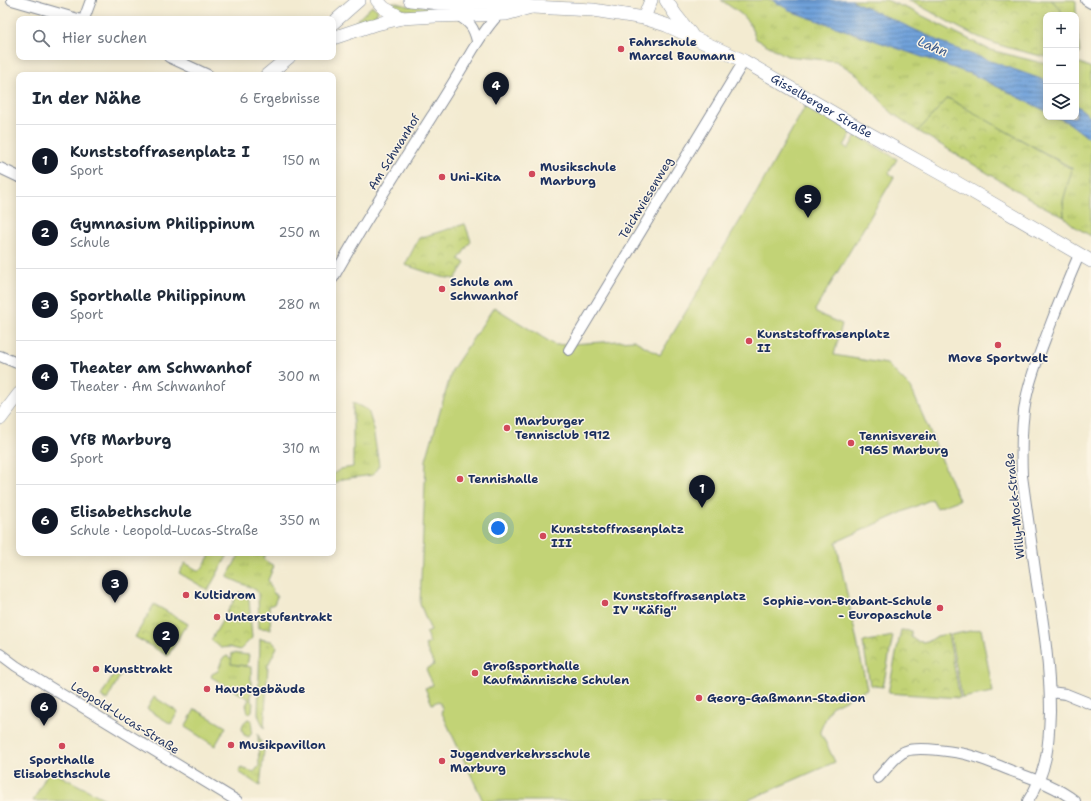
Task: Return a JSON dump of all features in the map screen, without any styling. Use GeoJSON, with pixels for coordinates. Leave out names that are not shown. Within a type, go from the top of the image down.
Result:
{"type":"FeatureCollection","features":[{"type":"Feature","properties":{"kind":"main road"},"geometry":{"type":"LineString","coordinates":[[336,20],[359,0]]}},
{"type":"Feature","properties":{"kind":"main road"},"geometry":{"type":"LineString","coordinates":[[377,0],[384,8],[402,18]]}},
{"type":"Feature","properties":{"kind":"main road","name":"Gisselberger Straße"},"geometry":{"type":"LineString","coordinates":[[412,0],[439,3],[507,2],[532,7],[593,10],[644,18],[692,36],[744,60],[859,128],[947,176],[1091,262]]}},
{"type":"Feature","properties":{"kind":"main road"},"geometry":{"type":"LineString","coordinates":[[644,18],[650,0]]}},
{"type":"Feature","properties":{"kind":"main road"},"geometry":{"type":"LineString","coordinates":[[666,0],[692,36]]}},
{"type":"Feature","properties":{"kind":"main road","name":"Gisselberger Straße"},"geometry":{"type":"LineString","coordinates":[[336,37],[372,25],[402,18],[511,13],[532,7]]}},
{"type":"Feature","properties":{"kind":"main road"},"geometry":{"type":"LineString","coordinates":[[271,72],[285,60]]}},
{"type":"Feature","properties":{"kind":"main road"},"geometry":{"type":"LineString","coordinates":[[0,419],[16,398]]}},
{"type":"Feature","properties":{"kind":"street"},"geometry":{"type":"LineString","coordinates":[[12,0],[68,16]]}},
{"type":"Feature","properties":{"kind":"street"},"geometry":{"type":"LineString","coordinates":[[85,16],[91,0]]}},
{"type":"Feature","properties":{"kind":"street"},"geometry":{"type":"LineString","coordinates":[[1086,0],[1091,4]]}},
{"type":"Feature","properties":{"kind":"street","name":"Am Schwanhof"},"geometry":{"type":"LineString","coordinates":[[336,273],[384,190],[432,117],[477,41],[499,14]]}},
{"type":"Feature","properties":{"kind":"street"},"geometry":{"type":"LineString","coordinates":[[457,15],[473,27],[477,41]]}},
{"type":"Feature","properties":{"kind":"street"},"geometry":{"type":"LineString","coordinates":[[175,60],[201,72]]}},
{"type":"Feature","properties":{"kind":"street","name":"Teichwiesenweg"},"geometry":{"type":"LineString","coordinates":[[569,350],[744,60]]}},
{"type":"Feature","properties":{"kind":"street"},"geometry":{"type":"LineString","coordinates":[[0,168],[16,175]]}},
{"type":"Feature","properties":{"kind":"street","name":"Willy-Mock-Straße"},"geometry":{"type":"LineString","coordinates":[[1028,801],[1039,781],[1048,751],[1050,692],[1048,658],[1022,476],[1022,431],[1026,400],[1032,377],[1059,301],[1079,255]]}},
{"type":"Feature","properties":{"kind":"street"},"geometry":{"type":"LineString","coordinates":[[0,356],[16,363]]}},
{"type":"Feature","properties":{"kind":"street","name":"Leopold-Lucas-Straße"},"geometry":{"type":"LineString","coordinates":[[0,654],[48,686],[237,801]]}},
{"type":"Feature","properties":{"kind":"street"},"geometry":{"type":"LineString","coordinates":[[1050,692],[1066,694],[1091,704]]}},
{"type":"Feature","properties":{"kind":"street"},"geometry":{"type":"LineString","coordinates":[[878,778],[901,753],[916,748],[927,749],[971,755],[1039,781],[1066,794],[1075,801]]}},
{"type":"Feature","properties":{"kind":"green space"},"geometry":{"type":"Polygon","coordinates":[[[721,0],[772,0],[793,12],[974,75],[1043,110],[1043,120],[1062,120],[1070,124],[1091,140],[1091,236],[1074,226],[1064,217],[1063,201],[1072,168],[948,99],[918,131],[892,113],[858,75],[836,61],[787,56],[756,39],[749,23],[741,14],[721,0]]]}},
{"type":"Feature","properties":{"kind":"green space"},"geometry":{"type":"Polygon","coordinates":[[[851,0],[886,0],[911,10],[990,50],[1043,63],[1043,81],[954,48],[851,0]]]}},
{"type":"Feature","properties":{"kind":"green space"},"geometry":{"type":"Polygon","coordinates":[[[907,0],[1051,0],[1060,8],[1061,12],[1043,12],[1043,56],[988,41],[907,0]]]}},
{"type":"Feature","properties":{"kind":"green space"},"geometry":{"type":"Polygon","coordinates":[[[1051,0],[1076,1],[1076,12],[1061,12],[1060,8],[1051,0]]]}},
{"type":"Feature","properties":{"kind":"green space"},"geometry":{"type":"Polygon","coordinates":[[[393,2],[408,6],[481,7],[423,12],[401,9],[392,5],[393,2]]]}},
{"type":"Feature","properties":{"kind":"green space"},"geometry":{"type":"Polygon","coordinates":[[[372,6],[378,10],[375,17],[350,27],[372,6]]]}},
{"type":"Feature","properties":{"kind":"green space"},"geometry":{"type":"Polygon","coordinates":[[[1079,63],[1091,68],[1091,117],[1079,107],[1079,63]]]}},
{"type":"Feature","properties":{"kind":"green space"},"geometry":{"type":"Polygon","coordinates":[[[948,98],[1072,169],[1063,201],[1064,217],[1037,203],[918,131],[948,98]]]}},
{"type":"Feature","properties":{"kind":"green space","name":"Georg-Gaßmann-Stadion"},"geometry":{"type":"Polygon","coordinates":[[[806,105],[852,132],[844,146],[848,149],[857,135],[897,159],[889,173],[894,177],[815,310],[816,313],[842,324],[834,355],[887,364],[911,388],[959,500],[937,508],[932,499],[836,542],[867,689],[831,707],[820,731],[835,762],[746,801],[483,801],[441,711],[443,710],[439,701],[432,704],[425,688],[433,685],[426,669],[434,665],[425,645],[430,643],[426,633],[431,631],[420,604],[426,460],[452,370],[494,307],[555,345],[634,340],[660,355],[752,201],[806,105]]]}},
{"type":"Feature","properties":{"kind":"green space"},"geometry":{"type":"Polygon","coordinates":[[[465,224],[471,241],[459,259],[465,263],[455,279],[442,277],[405,265],[419,238],[465,224]]]}},
{"type":"Feature","properties":{"kind":"green space"},"geometry":{"type":"Polygon","coordinates":[[[353,403],[368,410],[372,423],[379,465],[373,475],[342,479],[336,483],[336,472],[341,469],[353,467],[353,403]]]}},
{"type":"Feature","properties":{"kind":"green space"},"geometry":{"type":"Polygon","coordinates":[[[209,556],[227,556],[208,590],[179,573],[185,563],[199,571],[209,556]]]}},
{"type":"Feature","properties":{"kind":"green space"},"geometry":{"type":"Polygon","coordinates":[[[238,556],[265,556],[263,559],[274,566],[268,580],[277,597],[274,604],[269,606],[271,629],[259,628],[258,594],[256,590],[227,577],[238,556]]]}},
{"type":"Feature","properties":{"kind":"green space"},"geometry":{"type":"Polygon","coordinates":[[[239,592],[246,595],[249,599],[252,638],[240,650],[229,647],[221,648],[211,640],[239,592]]]}},
{"type":"Feature","properties":{"kind":"green space"},"geometry":{"type":"Polygon","coordinates":[[[154,604],[188,624],[186,628],[184,628],[168,656],[135,637],[154,604]]]}},
{"type":"Feature","properties":{"kind":"green space"},"geometry":{"type":"Polygon","coordinates":[[[981,629],[993,692],[962,698],[950,635],[981,629]]]}},
{"type":"Feature","properties":{"kind":"green space"},"geometry":{"type":"Polygon","coordinates":[[[901,630],[911,631],[911,637],[916,641],[923,642],[931,640],[937,636],[948,634],[960,698],[888,693],[901,630]]]}},
{"type":"Feature","properties":{"kind":"green space"},"geometry":{"type":"Polygon","coordinates":[[[893,636],[883,687],[870,685],[863,642],[893,636]]]}},
{"type":"Feature","properties":{"kind":"green space"},"geometry":{"type":"Polygon","coordinates":[[[260,639],[272,641],[277,647],[268,665],[264,728],[258,715],[260,639]]]}},
{"type":"Feature","properties":{"kind":"green space"},"geometry":{"type":"Polygon","coordinates":[[[232,653],[249,655],[247,666],[231,664],[232,653]]]}},
{"type":"Feature","properties":{"kind":"green space"},"geometry":{"type":"Polygon","coordinates":[[[227,656],[232,659],[231,664],[251,667],[251,701],[253,703],[252,711],[250,713],[248,713],[246,705],[249,699],[211,677],[212,674],[218,671],[222,659],[227,656]]]}},
{"type":"Feature","properties":{"kind":"green space"},"geometry":{"type":"Polygon","coordinates":[[[116,671],[121,674],[107,700],[101,696],[116,671]]]}},
{"type":"Feature","properties":{"kind":"green space"},"geometry":{"type":"Polygon","coordinates":[[[154,697],[178,712],[171,724],[147,709],[154,697]]]}},
{"type":"Feature","properties":{"kind":"green space"},"geometry":{"type":"Polygon","coordinates":[[[195,709],[226,727],[215,746],[185,727],[195,709]]]}},
{"type":"Feature","properties":{"kind":"green space"},"geometry":{"type":"Polygon","coordinates":[[[248,719],[251,720],[252,727],[249,737],[244,735],[242,728],[243,724],[248,719]]]}},
{"type":"Feature","properties":{"kind":"green space"},"geometry":{"type":"Polygon","coordinates":[[[258,734],[264,751],[260,786],[239,772],[241,768],[254,772],[259,766],[258,734]]]}},
{"type":"Feature","properties":{"kind":"green space"},"geometry":{"type":"Polygon","coordinates":[[[49,770],[109,801],[33,801],[49,770]]]}},
{"type":"Feature","properties":{"kind":"water","name":"Lahn"},"geometry":{"type":"Polygon","coordinates":[[[772,0],[851,0],[954,48],[1043,80],[1043,110],[974,75],[793,12],[772,0]]]}},
{"type":"Feature","properties":{"kind":"water"},"geometry":{"type":"Polygon","coordinates":[[[1079,107],[1091,117],[1091,140],[1063,120],[1079,120],[1079,107]]]}},
{"type":"Feature","properties":{"kind":"place","name":"Fahrschule Marcel Baumann"},"geometry":{"type":"Point","coordinates":[621,49]}},
{"type":"Feature","properties":{"kind":"place","name":"Theater am Schwanhof"},"geometry":{"type":"Point","coordinates":[496,105]}},
{"type":"Feature","properties":{"kind":"place","name":"Musikschule Marburg"},"geometry":{"type":"Point","coordinates":[532,174]}},
{"type":"Feature","properties":{"kind":"place","name":"Uni-Kita"},"geometry":{"type":"Point","coordinates":[442,177]}},
{"type":"Feature","properties":{"kind":"place","name":"VfB Marburg"},"geometry":{"type":"Point","coordinates":[808,218]}},
{"type":"Feature","properties":{"kind":"place","name":"Schule am Schwanhof"},"geometry":{"type":"Point","coordinates":[442,289]}},
{"type":"Feature","properties":{"kind":"place","name":"Kunststoffrasenplatz II"},"geometry":{"type":"Point","coordinates":[749,341]}},
{"type":"Feature","properties":{"kind":"place","name":"Move Sportwelt"},"geometry":{"type":"Point","coordinates":[998,345]}},
{"type":"Feature","properties":{"kind":"place","name":"Marburger Tennisclub 1912"},"geometry":{"type":"Point","coordinates":[507,428]}},
{"type":"Feature","properties":{"kind":"place","name":"Tennisverein 1965 Marburg"},"geometry":{"type":"Point","coordinates":[851,443]}},
{"type":"Feature","properties":{"kind":"place","name":"Tennishalle"},"geometry":{"type":"Point","coordinates":[460,479]}},
{"type":"Feature","properties":{"kind":"place","name":"Kunststoffrasenplatz I"},"geometry":{"type":"Point","coordinates":[702,508]}},
{"type":"Feature","properties":{"kind":"place","name":"Kunststoffrasenplatz III"},"geometry":{"type":"Point","coordinates":[543,536]}},
{"type":"Feature","properties":{"kind":"place","name":"Kultidrom"},"geometry":{"type":"Point","coordinates":[186,595]}},
{"type":"Feature","properties":{"kind":"place","name":"Sporthalle Philippinum"},"geometry":{"type":"Point","coordinates":[115,603]}},
{"type":"Feature","properties":{"kind":"place","name":"Kunststoffrasenplatz IV \"Käfig\""},"geometry":{"type":"Point","coordinates":[605,603]}},
{"type":"Feature","properties":{"kind":"place","name":"Sophie-von-Brabant-Schule - Europaschule"},"geometry":{"type":"Point","coordinates":[940,608]}},
{"type":"Feature","properties":{"kind":"place","name":"Unterstufentrakt"},"geometry":{"type":"Point","coordinates":[217,617]}},
{"type":"Feature","properties":{"kind":"place","name":"Gymnasium Philippinum"},"geometry":{"type":"Point","coordinates":[166,655]}},
{"type":"Feature","properties":{"kind":"place","name":"Kunsttrakt"},"geometry":{"type":"Point","coordinates":[96,669]}},
{"type":"Feature","properties":{"kind":"place","name":"Großsporthalle Kaufmännische Schulen"},"geometry":{"type":"Point","coordinates":[475,673]}},
{"type":"Feature","properties":{"kind":"place","name":"Hauptgebäude"},"geometry":{"type":"Point","coordinates":[207,689]}},
{"type":"Feature","properties":{"kind":"place","name":"Georg-Gaßmann-Stadion"},"geometry":{"type":"Point","coordinates":[699,698]}},
{"type":"Feature","properties":{"kind":"place","name":"Elisabethschule"},"geometry":{"type":"Point","coordinates":[44,726]}},
{"type":"Feature","properties":{"kind":"place","name":"Musikpavillon"},"geometry":{"type":"Point","coordinates":[231,745]}},
{"type":"Feature","properties":{"kind":"place","name":"Sporthalle Elisabethschule"},"geometry":{"type":"Point","coordinates":[62,746]}},
{"type":"Feature","properties":{"kind":"place","name":"Jugendverkehrsschule Marburg"},"geometry":{"type":"Point","coordinates":[442,761]}}]}
